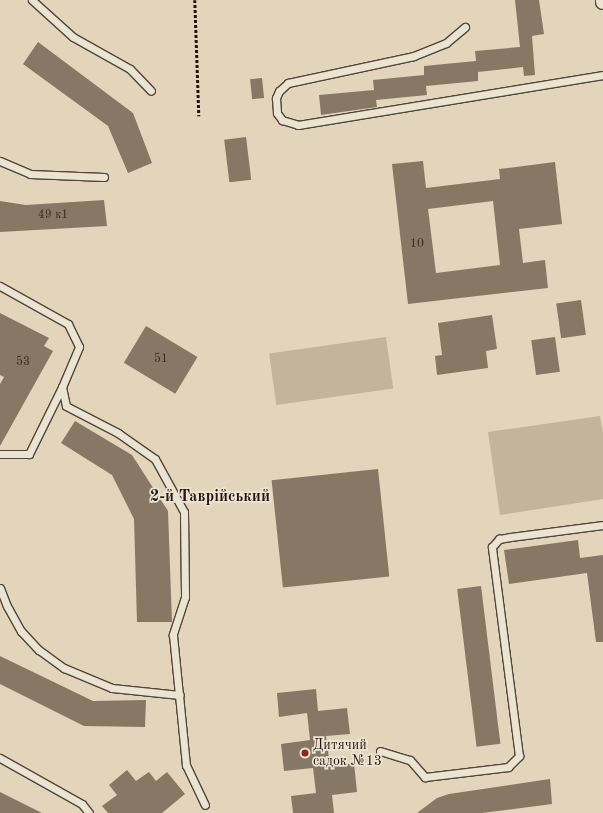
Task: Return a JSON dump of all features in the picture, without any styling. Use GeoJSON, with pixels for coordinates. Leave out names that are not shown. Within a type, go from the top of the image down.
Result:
{"type":"FeatureCollection","features":[{"type":"Feature","properties":{"kind":"lane"},"geometry":{"type":"LineString","coordinates":[[32,0],[73,37],[130,69],[151,91]]}},
{"type":"Feature","properties":{"kind":"lane"},"geometry":{"type":"LineString","coordinates":[[465,27],[446,43],[414,56],[288,83],[279,91],[276,98],[277,113],[282,120],[298,125],[603,75]]}},
{"type":"Feature","properties":{"kind":"lane"},"geometry":{"type":"LineString","coordinates":[[0,161],[30,174],[104,177]]}},
{"type":"Feature","properties":{"kind":"lane"},"geometry":{"type":"LineString","coordinates":[[0,286],[68,324],[79,347],[62,387],[28,454],[0,454]]}},
{"type":"Feature","properties":{"kind":"lane"},"geometry":{"type":"LineString","coordinates":[[62,387],[66,406],[118,433],[155,459],[184,512],[185,597],[173,635],[186,765],[205,805]]}},
{"type":"Feature","properties":{"kind":"lane"},"geometry":{"type":"LineString","coordinates":[[380,751],[410,760],[426,777],[508,767],[519,756],[492,547],[499,539],[603,525]]}},
{"type":"Feature","properties":{"kind":"lane"},"geometry":{"type":"LineString","coordinates":[[0,588],[7,606],[21,631],[39,650],[64,668],[112,688],[180,695]]}},
{"type":"Feature","properties":{"kind":"lane"},"geometry":{"type":"LineString","coordinates":[[0,758],[82,804],[89,813]]}},
{"type":"Feature","properties":{"kind":"path"},"geometry":{"type":"LineString","coordinates":[[195,0],[199,116]]}},
{"type":"Feature","properties":{"kind":"shaded area"},"geometry":{"type":"Polygon","coordinates":[[[386,337],[393,388],[276,405],[269,353],[386,337]]]}},
{"type":"Feature","properties":{"kind":"shaded area"},"geometry":{"type":"Polygon","coordinates":[[[600,416],[603,433],[603,499],[500,515],[488,432],[600,416]]]}},
{"type":"Feature","properties":{"kind":"building"},"geometry":{"type":"Polygon","coordinates":[[[515,0],[539,0],[544,34],[532,36],[535,75],[524,76],[523,67],[478,72],[478,81],[426,86],[427,95],[376,100],[377,107],[321,115],[319,95],[374,90],[373,80],[424,75],[424,66],[476,61],[475,51],[520,47],[515,0]]]}},
{"type":"Feature","properties":{"kind":"building"},"geometry":{"type":"Polygon","coordinates":[[[38,42],[133,113],[152,163],[128,173],[108,126],[23,64],[38,42]]]}},
{"type":"Feature","properties":{"kind":"building"},"geometry":{"type":"Polygon","coordinates":[[[262,78],[264,98],[252,99],[250,79],[262,78]]]}},
{"type":"Feature","properties":{"kind":"building"},"geometry":{"type":"Polygon","coordinates":[[[246,137],[251,180],[229,182],[224,140],[246,137]]]}},
{"type":"Feature","properties":{"kind":"building"},"geometry":{"type":"Polygon","coordinates":[[[423,161],[426,188],[500,179],[499,169],[555,162],[562,224],[519,229],[523,263],[545,260],[548,288],[408,304],[392,164],[423,161]],[[493,201],[428,209],[436,273],[500,265],[493,201]]]}},
{"type":"Feature","properties":{"kind":"building"},"geometry":{"type":"Polygon","coordinates":[[[104,200],[107,226],[0,232],[0,201],[26,205],[104,200]]]}},
{"type":"Feature","properties":{"kind":"building"},"geometry":{"type":"Polygon","coordinates":[[[581,300],[586,335],[561,338],[556,303],[581,300]]]}},
{"type":"Feature","properties":{"kind":"building"},"geometry":{"type":"Polygon","coordinates":[[[0,313],[49,338],[44,346],[53,351],[0,446],[0,384],[4,377],[0,375],[0,313]]]}},
{"type":"Feature","properties":{"kind":"building"},"geometry":{"type":"Polygon","coordinates":[[[492,315],[497,349],[486,351],[488,368],[437,375],[435,356],[442,355],[438,323],[492,315]]]}},
{"type":"Feature","properties":{"kind":"building"},"geometry":{"type":"Polygon","coordinates":[[[146,326],[197,357],[175,394],[124,363],[146,326]]]}},
{"type":"Feature","properties":{"kind":"building"},"geometry":{"type":"Polygon","coordinates":[[[555,337],[560,372],[536,375],[531,340],[555,337]]]}},
{"type":"Feature","properties":{"kind":"building"},"geometry":{"type":"Polygon","coordinates":[[[75,421],[132,455],[168,511],[172,622],[137,622],[134,519],[112,475],[61,443],[75,421]]]}},
{"type":"Feature","properties":{"kind":"building"},"geometry":{"type":"Polygon","coordinates":[[[378,469],[389,576],[283,588],[272,480],[378,469]]]}},
{"type":"Feature","properties":{"kind":"building"},"geometry":{"type":"Polygon","coordinates":[[[578,540],[580,558],[603,555],[603,642],[596,642],[587,573],[509,584],[504,550],[578,540]]]}},
{"type":"Feature","properties":{"kind":"building"},"geometry":{"type":"Polygon","coordinates":[[[481,586],[500,744],[477,747],[457,589],[481,586]]]}},
{"type":"Feature","properties":{"kind":"building"},"geometry":{"type":"Polygon","coordinates":[[[0,656],[93,701],[146,700],[145,727],[84,726],[0,684],[0,656]]]}},
{"type":"Feature","properties":{"kind":"building","name":"Дитячий садок №13"},"geometry":{"type":"Polygon","coordinates":[[[316,689],[318,711],[347,708],[350,734],[326,736],[330,766],[354,763],[357,792],[332,795],[334,813],[293,813],[291,796],[316,793],[313,768],[284,771],[281,744],[310,740],[307,713],[279,717],[277,693],[316,689]]]}},
{"type":"Feature","properties":{"kind":"building"},"geometry":{"type":"Polygon","coordinates":[[[127,770],[136,781],[149,772],[156,781],[167,772],[185,794],[162,813],[108,813],[102,806],[117,795],[109,785],[127,770]]]}},
{"type":"Feature","properties":{"kind":"building"},"geometry":{"type":"Polygon","coordinates":[[[550,779],[552,804],[482,813],[417,813],[437,798],[449,794],[550,779]]]}},
{"type":"Feature","properties":{"kind":"building"},"geometry":{"type":"Polygon","coordinates":[[[0,792],[42,813],[0,813],[0,792]]]}},
{"type":"Feature","properties":{"kind":"place","name":"Дитячий садок №13"},"geometry":{"type":"Point","coordinates":[305,753]}},
{"type":"Feature","properties":{"kind":"district","name":"2-й Таврійський"},"geometry":{"type":"Point","coordinates":[210,497]}}]}
